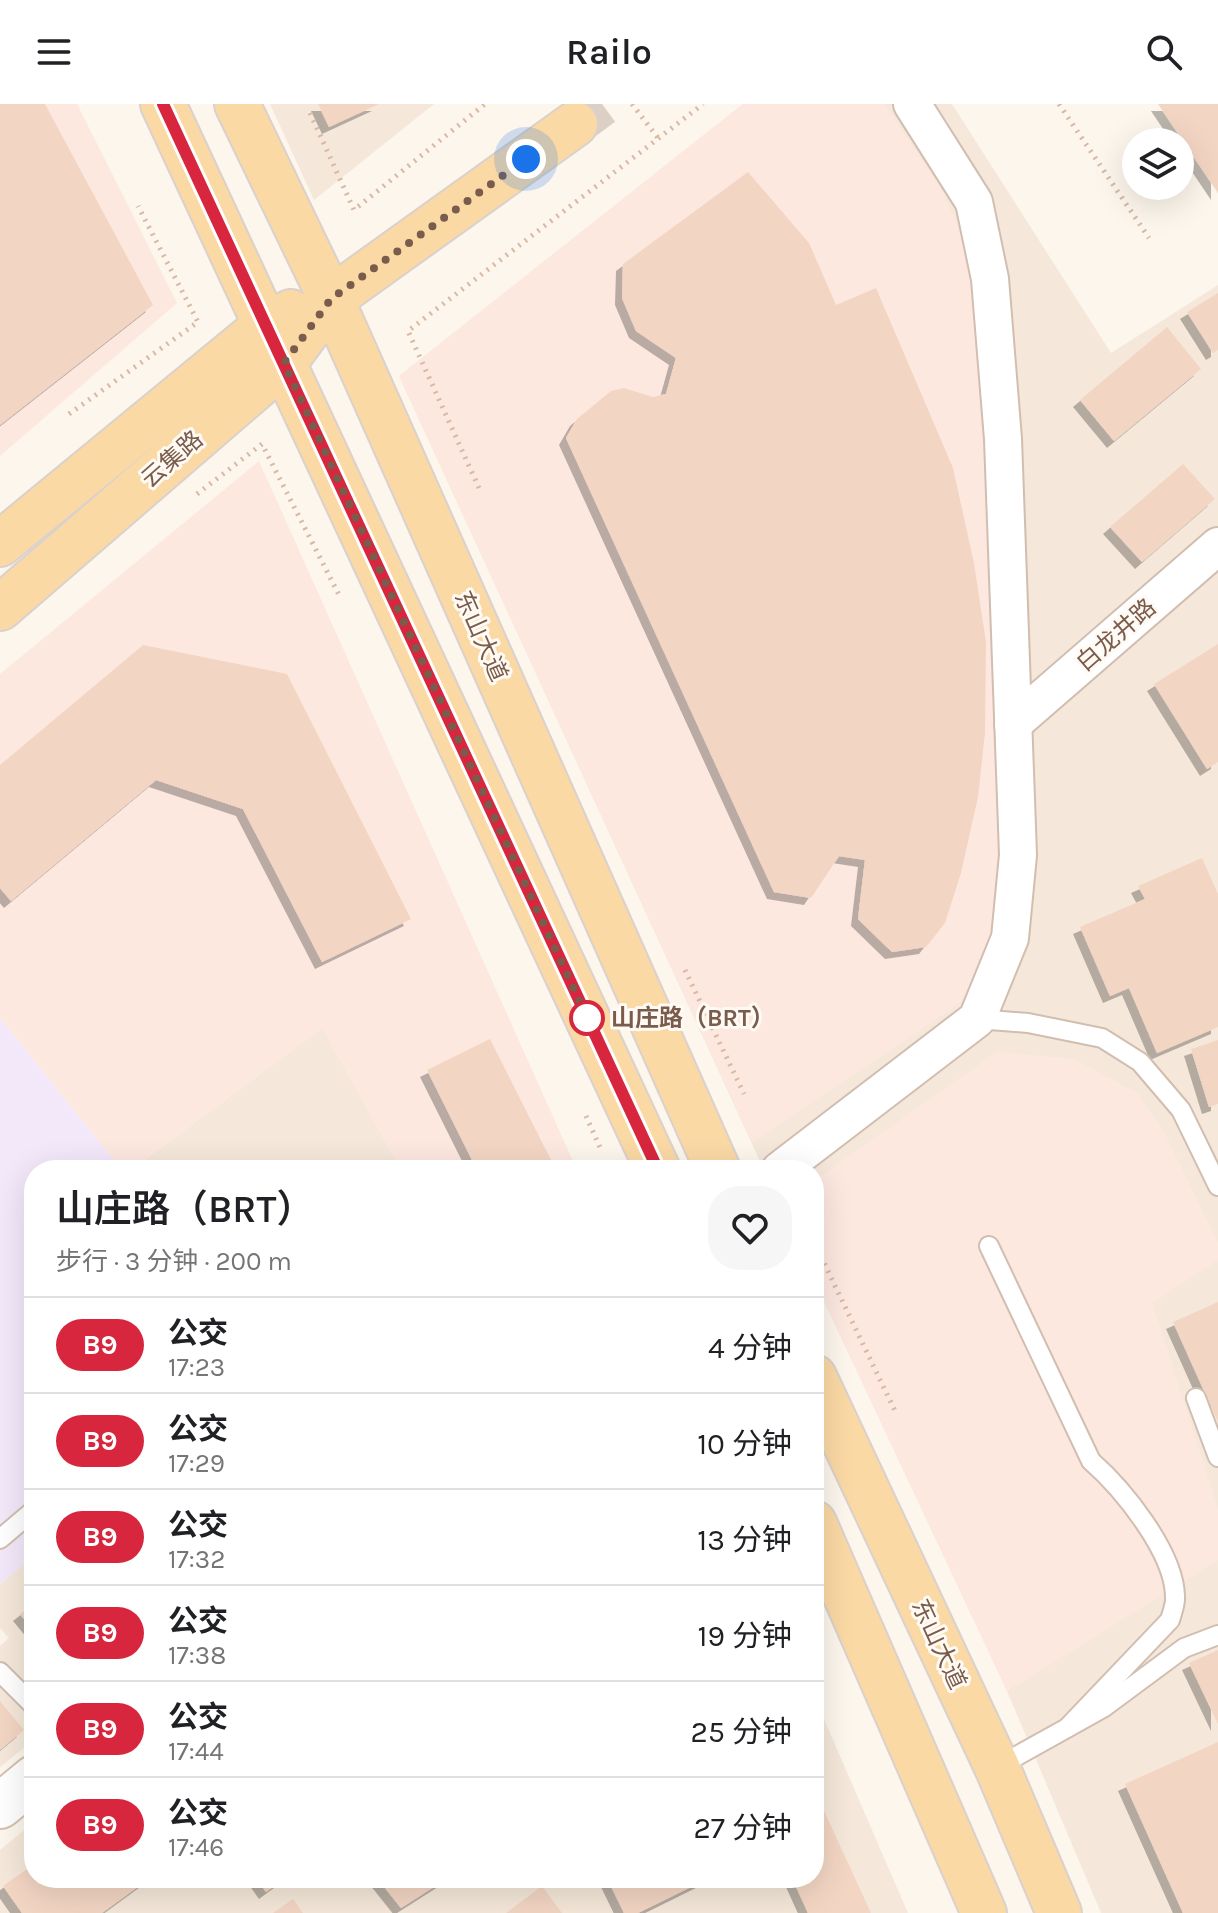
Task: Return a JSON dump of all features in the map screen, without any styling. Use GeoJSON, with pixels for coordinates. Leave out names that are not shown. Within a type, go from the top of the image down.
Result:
{"type":"FeatureCollection","features":[{"type":"Feature","properties":{"kind":"main road"},"geometry":{"type":"LineString","coordinates":[[163,104],[653,1160]]}},
{"type":"Feature","properties":{"kind":"main road","name":"东山大道"},"geometry":{"type":"LineString","coordinates":[[237,104],[331,299],[714,1160]]}},
{"type":"Feature","properties":{"kind":"main road","name":"云集路"},"geometry":{"type":"LineString","coordinates":[[0,544],[331,299],[575,124]]}},
{"type":"Feature","properties":{"kind":"main road","name":"云集路"},"geometry":{"type":"LineString","coordinates":[[0,608],[274,344]]}},
{"type":"Feature","properties":{"kind":"main road","name":"东山大道"},"geometry":{"type":"LineString","coordinates":[[824,1398],[997,1767],[1059,1913]]}},
{"type":"Feature","properties":{"kind":"main road"},"geometry":{"type":"LineString","coordinates":[[824,1546],[984,1913]]}},
{"type":"Feature","properties":{"kind":"street"},"geometry":{"type":"LineString","coordinates":[[793,1160],[977,1019],[1010,938],[1018,855],[1003,439],[990,279],[974,202],[912,104]]}},
{"type":"Feature","properties":{"kind":"street","name":"白龙井路"},"geometry":{"type":"LineString","coordinates":[[1013,724],[1218,546]]}},
{"type":"Feature","properties":{"kind":"street"},"geometry":{"type":"LineString","coordinates":[[0,1806],[24,1786]]}},
{"type":"Feature","properties":{"kind":"lane"},"geometry":{"type":"LineString","coordinates":[[977,1019],[1028,1023],[1102,1038],[1140,1062],[1181,1110],[1218,1186]]}},
{"type":"Feature","properties":{"kind":"lane"},"geometry":{"type":"LineString","coordinates":[[989,1246],[1091,1461],[1116,1483],[1168,1559],[1176,1597],[1170,1620],[1068,1727]]}},
{"type":"Feature","properties":{"kind":"lane"},"geometry":{"type":"LineString","coordinates":[[1196,1398],[1218,1457]]}},
{"type":"Feature","properties":{"kind":"lane"},"geometry":{"type":"LineString","coordinates":[[0,1539],[24,1519]]}},
{"type":"Feature","properties":{"kind":"lane"},"geometry":{"type":"LineString","coordinates":[[997,1767],[1103,1708],[1184,1648],[1218,1635]]}},
{"type":"Feature","properties":{"kind":"lane"},"geometry":{"type":"LineString","coordinates":[[0,1672],[24,1696]]}},
{"type":"Feature","properties":{"kind":"path"},"geometry":{"type":"LineString","coordinates":[[310,113],[354,210],[485,104]]}},
{"type":"Feature","properties":{"kind":"path"},"geometry":{"type":"LineString","coordinates":[[632,104],[658,138]]}},
{"type":"Feature","properties":{"kind":"path"},"geometry":{"type":"LineString","coordinates":[[479,488],[408,331],[703,104]]}},
{"type":"Feature","properties":{"kind":"path"},"geometry":{"type":"LineString","coordinates":[[1059,104],[1149,238]]}},
{"type":"Feature","properties":{"kind":"path"},"geometry":{"type":"LineString","coordinates":[[69,414],[198,322],[138,206]]}},
{"type":"Feature","properties":{"kind":"path"},"geometry":{"type":"LineString","coordinates":[[190,500],[262,444],[339,595]]}},
{"type":"Feature","properties":{"kind":"path"},"geometry":{"type":"LineString","coordinates":[[685,970],[744,1094]]}},
{"type":"Feature","properties":{"kind":"path"},"geometry":{"type":"LineString","coordinates":[[824,1263],[896,1413]]}},
{"type":"Feature","properties":{"kind":"shaded area"},"geometry":{"type":"Polygon","coordinates":[[[0,104],[77,104],[177,303],[0,456],[0,104]]]}},
{"type":"Feature","properties":{"kind":"shaded area"},"geometry":{"type":"Polygon","coordinates":[[[270,104],[434,104],[314,200],[270,104]]]}},
{"type":"Feature","properties":{"kind":"shaded area"},"geometry":{"type":"Polygon","coordinates":[[[743,104],[952,104],[1111,353],[1218,285],[1218,1913],[1101,1913],[1007,1691],[824,1301],[824,1160],[759,1160],[399,376],[743,104]]]}},
{"type":"Feature","properties":{"kind":"shaded area"},"geometry":{"type":"Polygon","coordinates":[[[743,104],[884,104],[940,187],[964,239],[980,335],[1004,681],[995,927],[966,999],[752,1142],[399,376],[743,104]]]}},
{"type":"Feature","properties":{"kind":"shaded area"},"geometry":{"type":"Polygon","coordinates":[[[259,461],[573,1160],[395,1160],[322,1028],[144,1160],[114,1160],[0,1018],[0,674],[259,461]]]}},
{"type":"Feature","properties":{"kind":"shaded area"},"geometry":{"type":"Polygon","coordinates":[[[0,1018],[114,1160],[24,1160],[24,1564],[0,1584],[0,1018]]]}},
{"type":"Feature","properties":{"kind":"shaded area"},"geometry":{"type":"Polygon","coordinates":[[[323,1027],[396,1160],[144,1160],[323,1027]]]}},
{"type":"Feature","properties":{"kind":"shaded area"},"geometry":{"type":"Polygon","coordinates":[[[997,1052],[1074,1059],[1137,1093],[1164,1132],[1218,1243],[1218,1260],[1152,1303],[1218,1509],[1218,1560],[1007,1691],[824,1301],[824,1174],[997,1052]]]}},
{"type":"Feature","properties":{"kind":"shaded area"},"geometry":{"type":"Polygon","coordinates":[[[24,1564],[24,1748],[0,1767],[0,1646],[9,1638],[0,1628],[0,1584],[24,1564]]]}},
{"type":"Feature","properties":{"kind":"shaded area"},"geometry":{"type":"Polygon","coordinates":[[[824,1719],[908,1913],[0,1913],[0,1850],[24,1830],[24,1888],[824,1888],[824,1719]]]}},
{"type":"Feature","properties":{"kind":"building"},"geometry":{"type":"Polygon","coordinates":[[[0,104],[45,104],[153,305],[0,425],[0,104]]]}},
{"type":"Feature","properties":{"kind":"building"},"geometry":{"type":"Polygon","coordinates":[[[318,104],[379,104],[329,127],[318,104]]]}},
{"type":"Feature","properties":{"kind":"building"},"geometry":{"type":"Polygon","coordinates":[[[1158,104],[1218,104],[1218,193],[1194,157],[1194,128],[1174,128],[1158,104]]]}},
{"type":"Feature","properties":{"kind":"building"},"geometry":{"type":"Polygon","coordinates":[[[748,172],[809,243],[836,305],[876,288],[953,468],[974,563],[986,642],[985,733],[978,797],[961,873],[945,923],[926,947],[892,952],[858,919],[865,860],[839,856],[811,898],[774,892],[566,438],[577,419],[611,391],[624,388],[653,397],[666,394],[676,358],[636,331],[622,298],[623,264],[748,172]]]}},
{"type":"Feature","properties":{"kind":"building"},"geometry":{"type":"Polygon","coordinates":[[[1218,293],[1218,350],[1213,353],[1187,312],[1218,293]]]}},
{"type":"Feature","properties":{"kind":"building"},"geometry":{"type":"Polygon","coordinates":[[[1167,327],[1201,369],[1114,441],[1080,400],[1167,327]]]}},
{"type":"Feature","properties":{"kind":"building"},"geometry":{"type":"Polygon","coordinates":[[[1183,464],[1215,499],[1142,562],[1110,527],[1183,464]]]}},
{"type":"Feature","properties":{"kind":"building"},"geometry":{"type":"Polygon","coordinates":[[[1218,644],[1218,762],[1207,769],[1154,684],[1218,644]]]}},
{"type":"Feature","properties":{"kind":"building"},"geometry":{"type":"Polygon","coordinates":[[[143,645],[287,674],[411,919],[322,962],[243,809],[156,780],[11,901],[0,888],[0,765],[143,645]]]}},
{"type":"Feature","properties":{"kind":"building"},"geometry":{"type":"Polygon","coordinates":[[[1202,858],[1218,894],[1218,1027],[1157,1053],[1129,988],[1110,996],[1080,927],[1145,899],[1138,886],[1202,858]]]}},
{"type":"Feature","properties":{"kind":"building"},"geometry":{"type":"Polygon","coordinates":[[[490,1039],[551,1160],[472,1160],[427,1070],[490,1039]]]}},
{"type":"Feature","properties":{"kind":"building"},"geometry":{"type":"Polygon","coordinates":[[[1218,1040],[1218,1104],[1209,1107],[1191,1049],[1218,1040]]]}},
{"type":"Feature","properties":{"kind":"building"},"geometry":{"type":"Polygon","coordinates":[[[1218,1302],[1218,1422],[1173,1322],[1218,1302]]]}},
{"type":"Feature","properties":{"kind":"building"},"geometry":{"type":"Polygon","coordinates":[[[1218,1650],[1218,1724],[1189,1663],[1218,1650]]]}},
{"type":"Feature","properties":{"kind":"building"},"geometry":{"type":"Polygon","coordinates":[[[0,1701],[24,1730],[0,1750],[0,1701]]]}},
{"type":"Feature","properties":{"kind":"building"},"geometry":{"type":"Polygon","coordinates":[[[1218,1742],[1218,1913],[1183,1913],[1125,1784],[1218,1742]]]}},
{"type":"Feature","properties":{"kind":"building"},"geometry":{"type":"Polygon","coordinates":[[[824,1811],[871,1913],[808,1913],[797,1888],[824,1888],[824,1811]]]}},
{"type":"Feature","properties":{"kind":"building"},"geometry":{"type":"Polygon","coordinates":[[[24,1871],[24,1888],[136,1888],[102,1913],[22,1913],[3,1886],[24,1871]]]}},
{"type":"Feature","properties":{"kind":"building"},"geometry":{"type":"Polygon","coordinates":[[[385,1888],[432,1888],[401,1908],[385,1888]]]}},
{"type":"Feature","properties":{"kind":"building"},"geometry":{"type":"Polygon","coordinates":[[[543,1888],[562,1913],[506,1913],[543,1888]]]}},
{"type":"Feature","properties":{"kind":"building"},"geometry":{"type":"Polygon","coordinates":[[[612,1888],[689,1888],[638,1913],[624,1913],[612,1888]]]}},
{"type":"Feature","properties":{"kind":"building"},"geometry":{"type":"Polygon","coordinates":[[[293,1899],[303,1913],[273,1913],[293,1899]]]}},
{"type":"Feature","properties":{"kind":"tunnel"},"geometry":{"type":"LineString","coordinates":[[575,124],[602,104]]}},
{"type":"Feature","properties":{"kind":"bus line","name":"B9"},"geometry":{"type":"LineString","coordinates":[[163,104],[653,1160]]}},
{"type":"Feature","properties":{"kind":"place","name":"山庄路（BRT）"},"geometry":{"type":"Point","coordinates":[587,1018]}},
{"type":"Feature","properties":{"kind":"route"},"geometry":{"type":"LineString","coordinates":[[526,159],[331,299],[284,363],[591,1026],[587,1018]]}}]}
